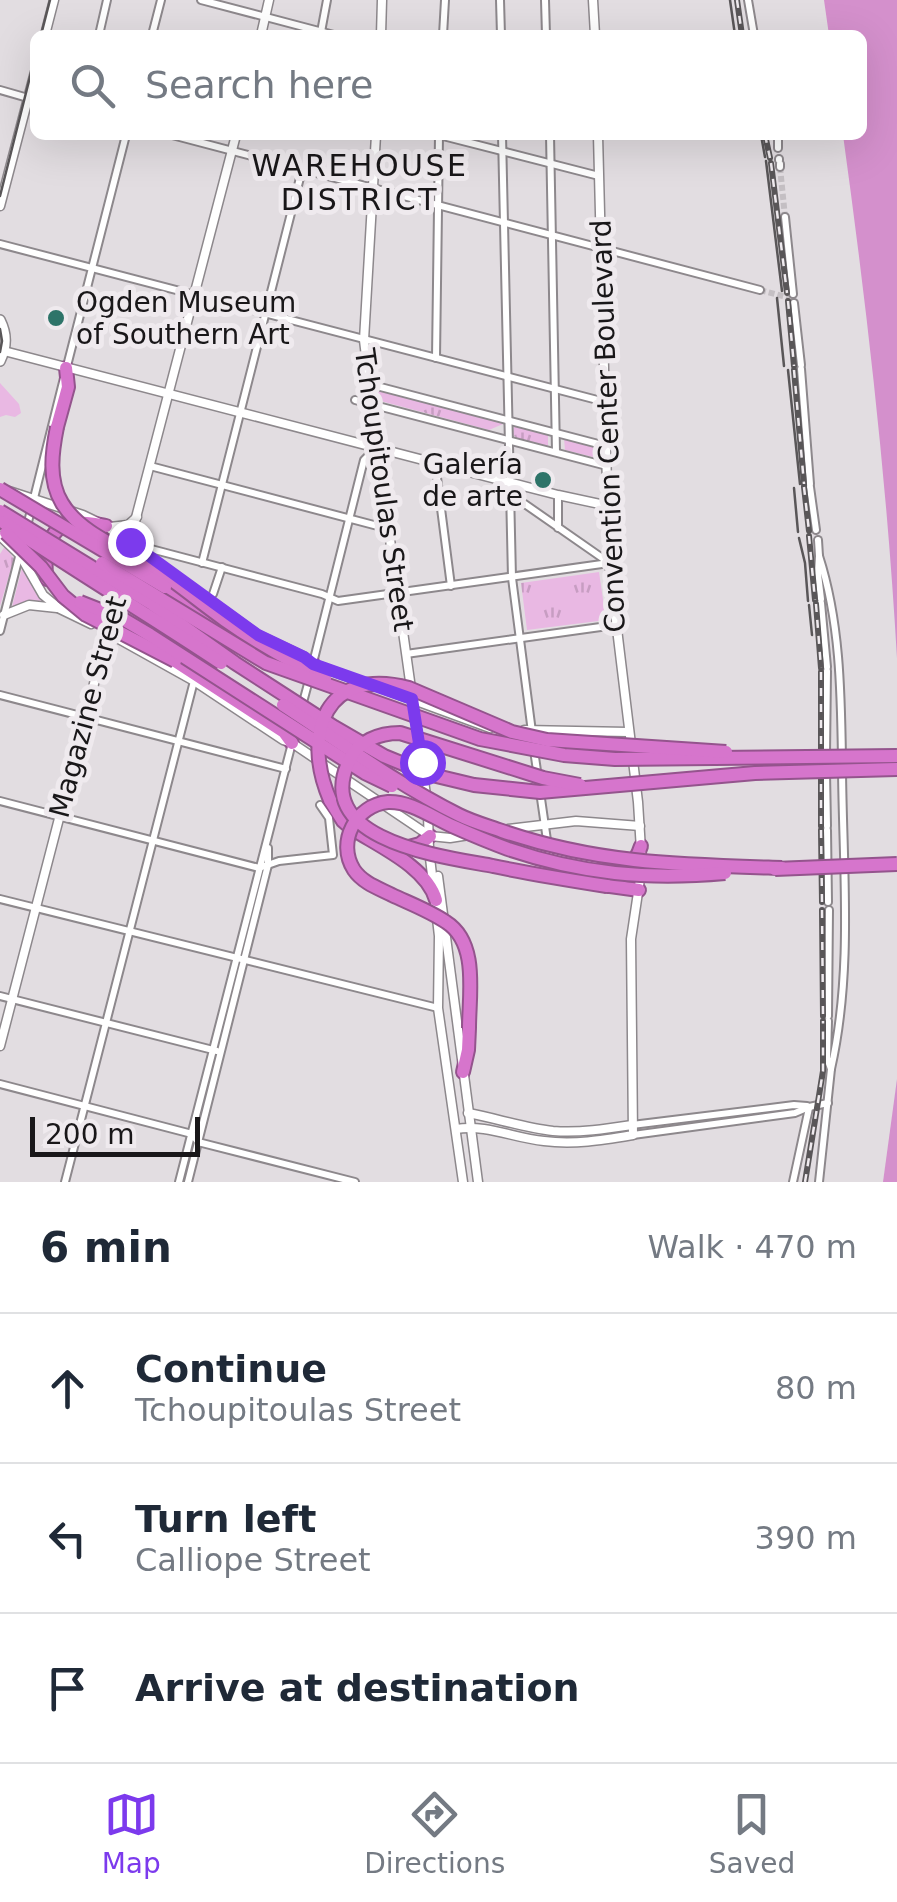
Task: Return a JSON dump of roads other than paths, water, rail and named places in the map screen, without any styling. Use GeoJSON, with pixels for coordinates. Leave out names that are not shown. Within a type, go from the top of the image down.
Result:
{"type":"FeatureCollection","features":[{"type":"Feature","properties":{"kind":"highway"},"geometry":{"type":"LineString","coordinates":[[66,368],[68,387],[52,456],[54,484],[70,515],[281,656],[371,700]]}},
{"type":"Feature","properties":{"kind":"highway"},"geometry":{"type":"LineString","coordinates":[[0,489],[164,587],[268,656],[302,668],[313,664]]}},
{"type":"Feature","properties":{"kind":"highway"},"geometry":{"type":"LineString","coordinates":[[0,502],[266,663],[480,739],[564,755],[616,759],[897,756]]}},
{"type":"Feature","properties":{"kind":"highway"},"geometry":{"type":"LineString","coordinates":[[0,511],[152,604],[318,717],[384,756],[428,774],[496,789],[540,792],[756,773],[897,769]]}},
{"type":"Feature","properties":{"kind":"highway"},"geometry":{"type":"LineString","coordinates":[[0,520],[393,778],[462,816]]}},
{"type":"Feature","properties":{"kind":"highway"},"geometry":{"type":"LineString","coordinates":[[106,526],[70,522],[54,536],[45,561],[48,584],[54,590],[123,619],[365,773],[462,816],[578,853],[661,863],[782,868]]}},
{"type":"Feature","properties":{"kind":"highway"},"geometry":{"type":"LineString","coordinates":[[0,536],[13,538],[42,567],[62,596],[86,615],[175,661],[284,732],[292,743]]}},
{"type":"Feature","properties":{"kind":"highway"},"geometry":{"type":"LineString","coordinates":[[436,900],[432,888],[413,866],[352,828],[337,812],[322,781],[318,733],[330,706],[348,690],[396,684],[512,732],[547,740],[828,757]]}},
{"type":"Feature","properties":{"kind":"highway"},"geometry":{"type":"LineString","coordinates":[[612,786],[543,778],[400,734],[380,736],[358,748],[348,764],[343,784],[355,818],[396,844],[477,863],[639,890]]}},
{"type":"Feature","properties":{"kind":"highway"},"geometry":{"type":"LineString","coordinates":[[463,1072],[469,1028],[466,947],[445,921],[371,885],[350,863],[350,832],[360,815],[373,806],[406,804],[510,849],[612,874],[684,877],[782,868],[897,864]]}},
{"type":"Feature","properties":{"kind":"highway"},"geometry":{"type":"LineString","coordinates":[[373,842],[403,848],[430,840]]}},
{"type":"Feature","properties":{"kind":"highway"},"geometry":{"type":"LineString","coordinates":[[607,886],[632,864],[641,846]]}},
{"type":"Feature","properties":{"kind":"main road"},"geometry":{"type":"LineString","coordinates":[[0,320],[6,336],[2,356]]}},
{"type":"Feature","properties":{"kind":"street"},"geometry":{"type":"LineString","coordinates":[[46,30],[54,0]]}},
{"type":"Feature","properties":{"kind":"street"},"geometry":{"type":"LineString","coordinates":[[100,30],[107,0]]}},
{"type":"Feature","properties":{"kind":"street"},"geometry":{"type":"LineString","coordinates":[[153,30],[161,0]]}},
{"type":"Feature","properties":{"kind":"street"},"geometry":{"type":"LineString","coordinates":[[202,0],[314,30]]}},
{"type":"Feature","properties":{"kind":"street"},"geometry":{"type":"LineString","coordinates":[[261,30],[270,0]]}},
{"type":"Feature","properties":{"kind":"street"},"geometry":{"type":"LineString","coordinates":[[321,30],[327,0]]}},
{"type":"Feature","properties":{"kind":"street"},"geometry":{"type":"LineString","coordinates":[[381,30],[382,0]]}},
{"type":"Feature","properties":{"kind":"street"},"geometry":{"type":"LineString","coordinates":[[444,30],[445,0]]}},
{"type":"Feature","properties":{"kind":"street"},"geometry":{"type":"LineString","coordinates":[[500,0],[501,30]]}},
{"type":"Feature","properties":{"kind":"street"},"geometry":{"type":"LineString","coordinates":[[545,0],[546,30]]}},
{"type":"Feature","properties":{"kind":"street"},"geometry":{"type":"LineString","coordinates":[[593,0],[595,30]]}},
{"type":"Feature","properties":{"kind":"street"},"geometry":{"type":"LineString","coordinates":[[748,0],[753,30]]}},
{"type":"Feature","properties":{"kind":"street"},"geometry":{"type":"LineString","coordinates":[[0,90],[30,98]]}},
{"type":"Feature","properties":{"kind":"street"},"geometry":{"type":"LineString","coordinates":[[0,206],[30,106]]}},
{"type":"Feature","properties":{"kind":"street"},"geometry":{"type":"LineString","coordinates":[[0,632],[125,140]]}},
{"type":"Feature","properties":{"kind":"street"},"geometry":{"type":"LineString","coordinates":[[191,140],[760,290]]}},
{"type":"Feature","properties":{"kind":"street","name":"Magazine Street"},"geometry":{"type":"LineString","coordinates":[[0,1046],[235,140]]}},
{"type":"Feature","properties":{"kind":"street","name":"Tchoupitoulas Street"},"geometry":{"type":"LineString","coordinates":[[376,140],[364,340],[430,840],[436,900],[438,1008],[463,1182]]}},
{"type":"Feature","properties":{"kind":"street"},"geometry":{"type":"LineString","coordinates":[[436,358],[439,140]]}},
{"type":"Feature","properties":{"kind":"street"},"geometry":{"type":"LineString","coordinates":[[459,140],[599,176]]}},
{"type":"Feature","properties":{"kind":"street"},"geometry":{"type":"LineString","coordinates":[[502,140],[512,578],[554,890]]}},
{"type":"Feature","properties":{"kind":"street"},"geometry":{"type":"LineString","coordinates":[[550,140],[556,452]]}},
{"type":"Feature","properties":{"kind":"street","name":"Convention Center Boulevard"},"geometry":{"type":"LineString","coordinates":[[598,140],[609,563],[642,866],[631,939],[632,1130]]}},
{"type":"Feature","properties":{"kind":"street"},"geometry":{"type":"LineString","coordinates":[[778,140],[778,148]]}},
{"type":"Feature","properties":{"kind":"street"},"geometry":{"type":"LineString","coordinates":[[202,562],[302,170]]}},
{"type":"Feature","properties":{"kind":"street"},"geometry":{"type":"LineString","coordinates":[[786,217],[816,530]]}},
{"type":"Feature","properties":{"kind":"street"},"geometry":{"type":"LineString","coordinates":[[0,244],[605,402]]}},
{"type":"Feature","properties":{"kind":"street"},"geometry":{"type":"LineString","coordinates":[[2,356],[66,368],[608,506]]}},
{"type":"Feature","properties":{"kind":"street"},"geometry":{"type":"LineString","coordinates":[[368,384],[606,446]]}},
{"type":"Feature","properties":{"kind":"street"},"geometry":{"type":"LineString","coordinates":[[356,400],[607,466]]}},
{"type":"Feature","properties":{"kind":"street"},"geometry":{"type":"LineString","coordinates":[[179,1182],[240,959],[364,460],[376,447]]}},
{"type":"Feature","properties":{"kind":"street"},"geometry":{"type":"LineString","coordinates":[[435,462],[451,586]]}},
{"type":"Feature","properties":{"kind":"street"},"geometry":{"type":"LineString","coordinates":[[150,466],[388,529]]}},
{"type":"Feature","properties":{"kind":"street"},"geometry":{"type":"LineString","coordinates":[[0,489],[106,526],[258,635],[313,664],[495,729],[628,732]]}},
{"type":"Feature","properties":{"kind":"street"},"geometry":{"type":"LineString","coordinates":[[509,493],[609,563]]}},
{"type":"Feature","properties":{"kind":"street"},"geometry":{"type":"LineString","coordinates":[[558,495],[558,529]]}},
{"type":"Feature","properties":{"kind":"street"},"geometry":{"type":"LineString","coordinates":[[34,498],[0,536],[20,555],[43,595],[194,681],[292,743],[430,840],[576,820],[640,826]]}},
{"type":"Feature","properties":{"kind":"street"},"geometry":{"type":"LineString","coordinates":[[106,526],[128,525],[137,517]]}},
{"type":"Feature","properties":{"kind":"street"},"geometry":{"type":"LineString","coordinates":[[85,621],[99,619],[109,606],[114,564],[106,526]]}},
{"type":"Feature","properties":{"kind":"street"},"geometry":{"type":"LineString","coordinates":[[818,540],[833,609],[841,709],[844,907],[839,1028],[819,1182]]}},
{"type":"Feature","properties":{"kind":"street"},"geometry":{"type":"LineString","coordinates":[[151,549],[322,594],[338,602],[609,563]]}},
{"type":"Feature","properties":{"kind":"street"},"geometry":{"type":"LineString","coordinates":[[820,556],[818,574],[827,669],[827,1058],[831,1069]]}},
{"type":"Feature","properties":{"kind":"street"},"geometry":{"type":"LineString","coordinates":[[214,594],[222,568]]}},
{"type":"Feature","properties":{"kind":"street"},"geometry":{"type":"LineString","coordinates":[[2,615],[29,605],[60,608]]}},
{"type":"Feature","properties":{"kind":"street"},"geometry":{"type":"LineString","coordinates":[[406,654],[615,626]]}},
{"type":"Feature","properties":{"kind":"street"},"geometry":{"type":"LineString","coordinates":[[64,1182],[194,681]]}},
{"type":"Feature","properties":{"kind":"street"},"geometry":{"type":"LineString","coordinates":[[0,695],[286,769]]}},
{"type":"Feature","properties":{"kind":"street"},"geometry":{"type":"LineString","coordinates":[[0,802],[263,866],[333,854],[328,818],[320,805]]}},
{"type":"Feature","properties":{"kind":"street","name":"Tchoupitoulas Street"},"geometry":{"type":"LineString","coordinates":[[430,840],[447,936],[478,1182]]}},
{"type":"Feature","properties":{"kind":"street"},"geometry":{"type":"LineString","coordinates":[[0,899],[438,1008]]}},
{"type":"Feature","properties":{"kind":"street"},"geometry":{"type":"LineString","coordinates":[[828,990],[842,990]]}},
{"type":"Feature","properties":{"kind":"street"},"geometry":{"type":"LineString","coordinates":[[0,996],[216,1051]]}},
{"type":"Feature","properties":{"kind":"street"},"geometry":{"type":"LineString","coordinates":[[188,1182],[216,1051]]}},
{"type":"Feature","properties":{"kind":"street"},"geometry":{"type":"LineString","coordinates":[[0,1084],[192,1134],[198,1142],[355,1182]]}},
{"type":"Feature","properties":{"kind":"street"},"geometry":{"type":"LineString","coordinates":[[454,1116],[468,1113],[560,1132],[632,1130],[795,1113],[828,1103]]}},
{"type":"Feature","properties":{"kind":"street"},"geometry":{"type":"LineString","coordinates":[[792,1182],[809,1107]]}},
{"type":"Feature","properties":{"kind":"street"},"geometry":{"type":"LineString","coordinates":[[456,1129],[470,1126],[555,1142],[581,1142],[632,1130]]}},
{"type":"Feature","properties":{"kind":"tunnel"},"geometry":{"type":"LineString","coordinates":[[780,167],[785,217]]}},
{"type":"Feature","properties":{"kind":"tunnel"},"geometry":{"type":"LineString","coordinates":[[760,290],[794,299]]}},
{"type":"Feature","properties":{"kind":"tram line"},"geometry":{"type":"LineString","coordinates":[[42,30],[50,0]]}},
{"type":"Feature","properties":{"kind":"tram line"},"geometry":{"type":"LineString","coordinates":[[730,0],[734,30]]}},
{"type":"Feature","properties":{"kind":"tram line"},"geometry":{"type":"LineString","coordinates":[[0,196],[30,77]]}},
{"type":"Feature","properties":{"kind":"tram line"},"geometry":{"type":"LineString","coordinates":[[762,140],[765,157]]}},
{"type":"Feature","properties":{"kind":"tram line"},"geometry":{"type":"LineString","coordinates":[[766,161],[782,291]]}},
{"type":"Feature","properties":{"kind":"tram line"},"geometry":{"type":"LineString","coordinates":[[777,298],[784,366]]}},
{"type":"Feature","properties":{"kind":"tram line"},"geometry":{"type":"LineString","coordinates":[[0,329],[0,352]]}},
{"type":"Feature","properties":{"kind":"tram line"},"geometry":{"type":"LineString","coordinates":[[788,370],[800,484]]}},
{"type":"Feature","properties":{"kind":"tram line"},"geometry":{"type":"LineString","coordinates":[[794,488],[798,532]]}},
{"type":"Feature","properties":{"kind":"tram line"},"geometry":{"type":"LineString","coordinates":[[799,538],[808,601]]}},
{"type":"Feature","properties":{"kind":"tram line"},"geometry":{"type":"LineString","coordinates":[[809,605],[812,635]]}},
{"type":"Feature","properties":{"kind":"railway"},"geometry":{"type":"LineString","coordinates":[[737,0],[741,30]]}},
{"type":"Feature","properties":{"kind":"railway"},"geometry":{"type":"LineString","coordinates":[[766,140],[770,158]]}},
{"type":"Feature","properties":{"kind":"railway"},"geometry":{"type":"LineString","coordinates":[[771,163],[787,293]]}},
{"type":"Feature","properties":{"kind":"railway"},"geometry":{"type":"LineString","coordinates":[[788,301],[794,366]]}},
{"type":"Feature","properties":{"kind":"railway"},"geometry":{"type":"LineString","coordinates":[[794,370],[804,484]]}},
{"type":"Feature","properties":{"kind":"railway"},"geometry":{"type":"LineString","coordinates":[[804,487],[809,531]]}},
{"type":"Feature","properties":{"kind":"railway"},"geometry":{"type":"LineString","coordinates":[[809,536],[815,600]]}},
{"type":"Feature","properties":{"kind":"railway"},"geometry":{"type":"LineString","coordinates":[[816,604],[821,668]]}},
{"type":"Feature","properties":{"kind":"railway"},"geometry":{"type":"LineString","coordinates":[[821,672],[821,826]]}},
{"type":"Feature","properties":{"kind":"railway"},"geometry":{"type":"LineString","coordinates":[[821,830],[822,902]]}},
{"type":"Feature","properties":{"kind":"railway"},"geometry":{"type":"LineString","coordinates":[[822,910],[823,1016]]}},
{"type":"Feature","properties":{"kind":"railway"},"geometry":{"type":"LineString","coordinates":[[805,1182],[823,1071],[823,1021]]}},
{"type":"Feature","properties":{"kind":"place","name":"Ogden Museum of Southern Art"},"geometry":{"type":"Point","coordinates":[56,318]}},
{"type":"Feature","properties":{"kind":"place","name":"Galería de arte"},"geometry":{"type":"Point","coordinates":[543,480]}},
{"type":"Feature","properties":{"kind":"district","name":"WAREHOUSE DISTRICT"},"geometry":{"type":"Point","coordinates":[360,182]}}]}
